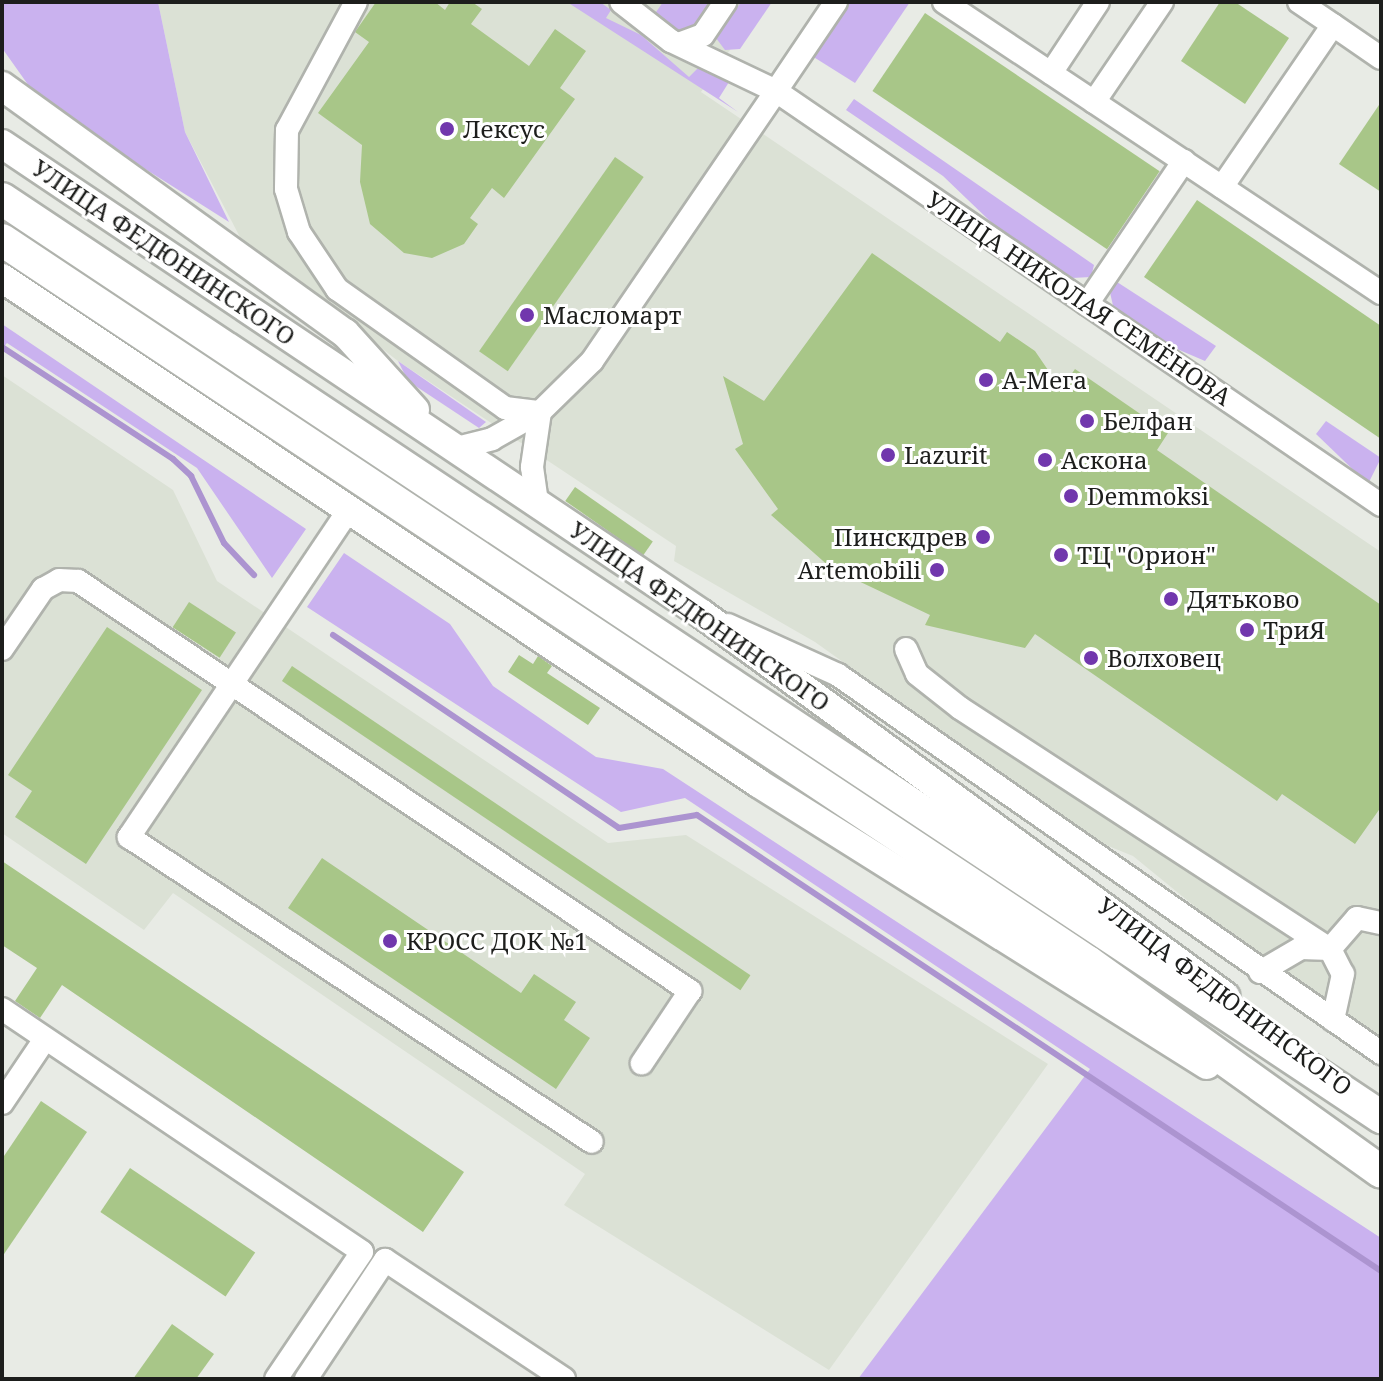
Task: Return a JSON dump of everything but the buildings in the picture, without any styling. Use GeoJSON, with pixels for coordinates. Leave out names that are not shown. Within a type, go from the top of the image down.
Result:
{"type":"FeatureCollection","features":[{"type":"Feature","properties":{"kind":"highway","name":"УЛИЦА ФЕДЮНИНСКОГО"},"geometry":{"type":"LineString","coordinates":[[2,199],[172,309],[1381,1115]]}},
{"type":"Feature","properties":{"kind":"highway","name":"УЛИЦА ФЕДЮНИНСКОГО"},"geometry":{"type":"LineString","coordinates":[[2,240],[154,337],[1088,962],[1381,1173]]}},
{"type":"Feature","properties":{"kind":"main road"},"geometry":{"type":"LineString","coordinates":[[2,86],[345,333],[433,432]]}},
{"type":"Feature","properties":{"kind":"main road","name":"УЛИЦА ФЕДЮНИНСКОГО"},"geometry":{"type":"LineString","coordinates":[[2,144],[702,614],[1381,1115]]}},
{"type":"Feature","properties":{"kind":"main road","name":"УЛИЦА ФЕДЮНИНСКОГО"},"geometry":{"type":"LineString","coordinates":[[2,278],[758,783],[1381,1173]]}},
{"type":"Feature","properties":{"kind":"street"},"geometry":{"type":"LineString","coordinates":[[356,2],[287,130],[286,189],[299,232],[337,289],[505,408],[540,412]]}},
{"type":"Feature","properties":{"kind":"street","name":"УЛИЦА НИКОЛАЯ СЕМЁНОВА"},"geometry":{"type":"LineString","coordinates":[[621,2],[681,43],[776,91],[1381,505]]}},
{"type":"Feature","properties":{"kind":"street"},"geometry":{"type":"LineString","coordinates":[[681,43],[703,35],[725,2]]}},
{"type":"Feature","properties":{"kind":"street"},"geometry":{"type":"LineString","coordinates":[[457,448],[492,439],[540,412],[592,361],[836,2]]}},
{"type":"Feature","properties":{"kind":"street"},"geometry":{"type":"LineString","coordinates":[[944,2],[1381,293]]}},
{"type":"Feature","properties":{"kind":"street"},"geometry":{"type":"LineString","coordinates":[[1051,73],[1098,2]]}},
{"type":"Feature","properties":{"kind":"street"},"geometry":{"type":"LineString","coordinates":[[1094,102],[1162,2]]}},
{"type":"Feature","properties":{"kind":"street"},"geometry":{"type":"LineString","coordinates":[[1299,2],[1381,58]]}},
{"type":"Feature","properties":{"kind":"street"},"geometry":{"type":"LineString","coordinates":[[1222,187],[1333,25]]}},
{"type":"Feature","properties":{"kind":"street"},"geometry":{"type":"LineString","coordinates":[[1087,304],[1184,161]]}},
{"type":"Feature","properties":{"kind":"street"},"geometry":{"type":"LineString","coordinates":[[537,504],[532,467],[540,412]]}},
{"type":"Feature","properties":{"kind":"street"},"geometry":{"type":"LineString","coordinates":[[348,511],[129,837],[592,1142]]}},
{"type":"Feature","properties":{"kind":"street"},"geometry":{"type":"LineString","coordinates":[[2,649],[43,589],[59,580],[78,581],[690,991],[642,1063]]}},
{"type":"Feature","properties":{"kind":"street"},"geometry":{"type":"LineString","coordinates":[[702,614],[838,675],[1260,972],[1381,1053]]}},
{"type":"Feature","properties":{"kind":"street"},"geometry":{"type":"LineString","coordinates":[[906,649],[917,674],[960,708],[1330,949],[1343,974],[1333,1020]]}},
{"type":"Feature","properties":{"kind":"street"},"geometry":{"type":"LineString","coordinates":[[1330,949],[1357,918],[1381,923]]}},
{"type":"Feature","properties":{"kind":"street"},"geometry":{"type":"LineString","coordinates":[[1260,972],[1301,948],[1330,949]]}},
{"type":"Feature","properties":{"kind":"street"},"geometry":{"type":"LineString","coordinates":[[2,1009],[362,1252],[276,1379]]}},
{"type":"Feature","properties":{"kind":"street"},"geometry":{"type":"LineString","coordinates":[[2,1103],[45,1039]]}},
{"type":"Feature","properties":{"kind":"street"},"geometry":{"type":"LineString","coordinates":[[306,1379],[385,1260],[564,1379]]}},
{"type":"Feature","properties":{"kind":"shaded area"},"geometry":{"type":"Polygon","coordinates":[[[2,2],[158,2],[185,132],[229,222],[41,103],[2,48],[2,2]]]}},
{"type":"Feature","properties":{"kind":"shaded area"},"geometry":{"type":"Polygon","coordinates":[[[158,2],[763,2],[701,92],[1381,552],[1381,1037],[1231,936],[1133,856],[1091,839],[815,642],[674,561],[676,546],[398,361],[242,241],[185,132],[158,2]]]}},
{"type":"Feature","properties":{"kind":"shaded area"},"geometry":{"type":"Polygon","coordinates":[[[567,2],[600,2],[611,10],[606,18],[641,35],[689,77],[704,62],[729,82],[719,98],[738,112],[567,2]]]}},
{"type":"Feature","properties":{"kind":"shaded area"},"geometry":{"type":"Polygon","coordinates":[[[663,2],[716,2],[701,24],[680,33],[654,15],[663,2]]]}},
{"type":"Feature","properties":{"kind":"shaded area"},"geometry":{"type":"Polygon","coordinates":[[[741,2],[772,2],[740,49],[725,50],[716,38],[741,2]]]}},
{"type":"Feature","properties":{"kind":"shaded area"},"geometry":{"type":"Polygon","coordinates":[[[849,2],[910,2],[855,83],[812,56],[849,2]]]}},
{"type":"Feature","properties":{"kind":"shaded area"},"geometry":{"type":"Polygon","coordinates":[[[854,99],[1094,265],[1091,277],[1072,278],[992,223],[943,176],[846,110],[854,99]]]}},
{"type":"Feature","properties":{"kind":"shaded area"},"geometry":{"type":"Polygon","coordinates":[[[1117,282],[1216,346],[1205,361],[1149,337],[1114,310],[1109,288],[1117,282]]]}},
{"type":"Feature","properties":{"kind":"shaded area"},"geometry":{"type":"Polygon","coordinates":[[[2,324],[306,529],[272,578],[197,468],[7,343],[2,349],[2,324]]]}},
{"type":"Feature","properties":{"kind":"shaded area"},"geometry":{"type":"Polygon","coordinates":[[[398,361],[486,422],[479,428],[408,381],[398,361]]]}},
{"type":"Feature","properties":{"kind":"shaded area"},"geometry":{"type":"Polygon","coordinates":[[[2,375],[173,490],[217,581],[608,843],[686,835],[1048,1064],[829,1370],[564,1205],[585,1174],[173,893],[144,930],[2,833],[2,375]]]}},
{"type":"Feature","properties":{"kind":"shaded area"},"geometry":{"type":"Polygon","coordinates":[[[1326,421],[1381,458],[1368,484],[1316,434],[1326,421]]]}},
{"type":"Feature","properties":{"kind":"shaded area"},"geometry":{"type":"Polygon","coordinates":[[[344,553],[450,624],[493,686],[596,757],[663,769],[1381,1238],[1381,1379],[858,1379],[1090,1069],[685,798],[621,812],[307,607],[344,553]]]}},
{"type":"Feature","properties":{"kind":"waterway"},"geometry":{"type":"LineString","coordinates":[[2,347],[173,459],[191,476],[224,543],[254,575]]}},
{"type":"Feature","properties":{"kind":"waterway"},"geometry":{"type":"LineString","coordinates":[[333,635],[619,828],[697,815],[1381,1271]]}},
{"type":"Feature","properties":{"kind":"place","name":"Лексус"},"geometry":{"type":"Point","coordinates":[447,129]}},
{"type":"Feature","properties":{"kind":"place","name":"Масломарт"},"geometry":{"type":"Point","coordinates":[527,315]}},
{"type":"Feature","properties":{"kind":"place","name":"А-Мега"},"geometry":{"type":"Point","coordinates":[986,380]}},
{"type":"Feature","properties":{"kind":"place","name":"Белфан"},"geometry":{"type":"Point","coordinates":[1087,421]}},
{"type":"Feature","properties":{"kind":"place","name":"Lazurit"},"geometry":{"type":"Point","coordinates":[888,455]}},
{"type":"Feature","properties":{"kind":"place","name":"Аскона"},"geometry":{"type":"Point","coordinates":[1045,460]}},
{"type":"Feature","properties":{"kind":"place","name":"Demmoksi"},"geometry":{"type":"Point","coordinates":[1071,496]}},
{"type":"Feature","properties":{"kind":"place","name":"Пинскдрев"},"geometry":{"type":"Point","coordinates":[983,537]}},
{"type":"Feature","properties":{"kind":"place","name":"ТЦ \"Орион\""},"geometry":{"type":"Point","coordinates":[1061,555]}},
{"type":"Feature","properties":{"kind":"place","name":"Artemobili"},"geometry":{"type":"Point","coordinates":[937,570]}},
{"type":"Feature","properties":{"kind":"place","name":"Дятьково"},"geometry":{"type":"Point","coordinates":[1171,599]}},
{"type":"Feature","properties":{"kind":"place","name":"ТриЯ"},"geometry":{"type":"Point","coordinates":[1247,630]}},
{"type":"Feature","properties":{"kind":"place","name":"Волховец"},"geometry":{"type":"Point","coordinates":[1091,658]}},
{"type":"Feature","properties":{"kind":"place","name":"КРОСС ДОК №1"},"geometry":{"type":"Point","coordinates":[390,941]}}]}
